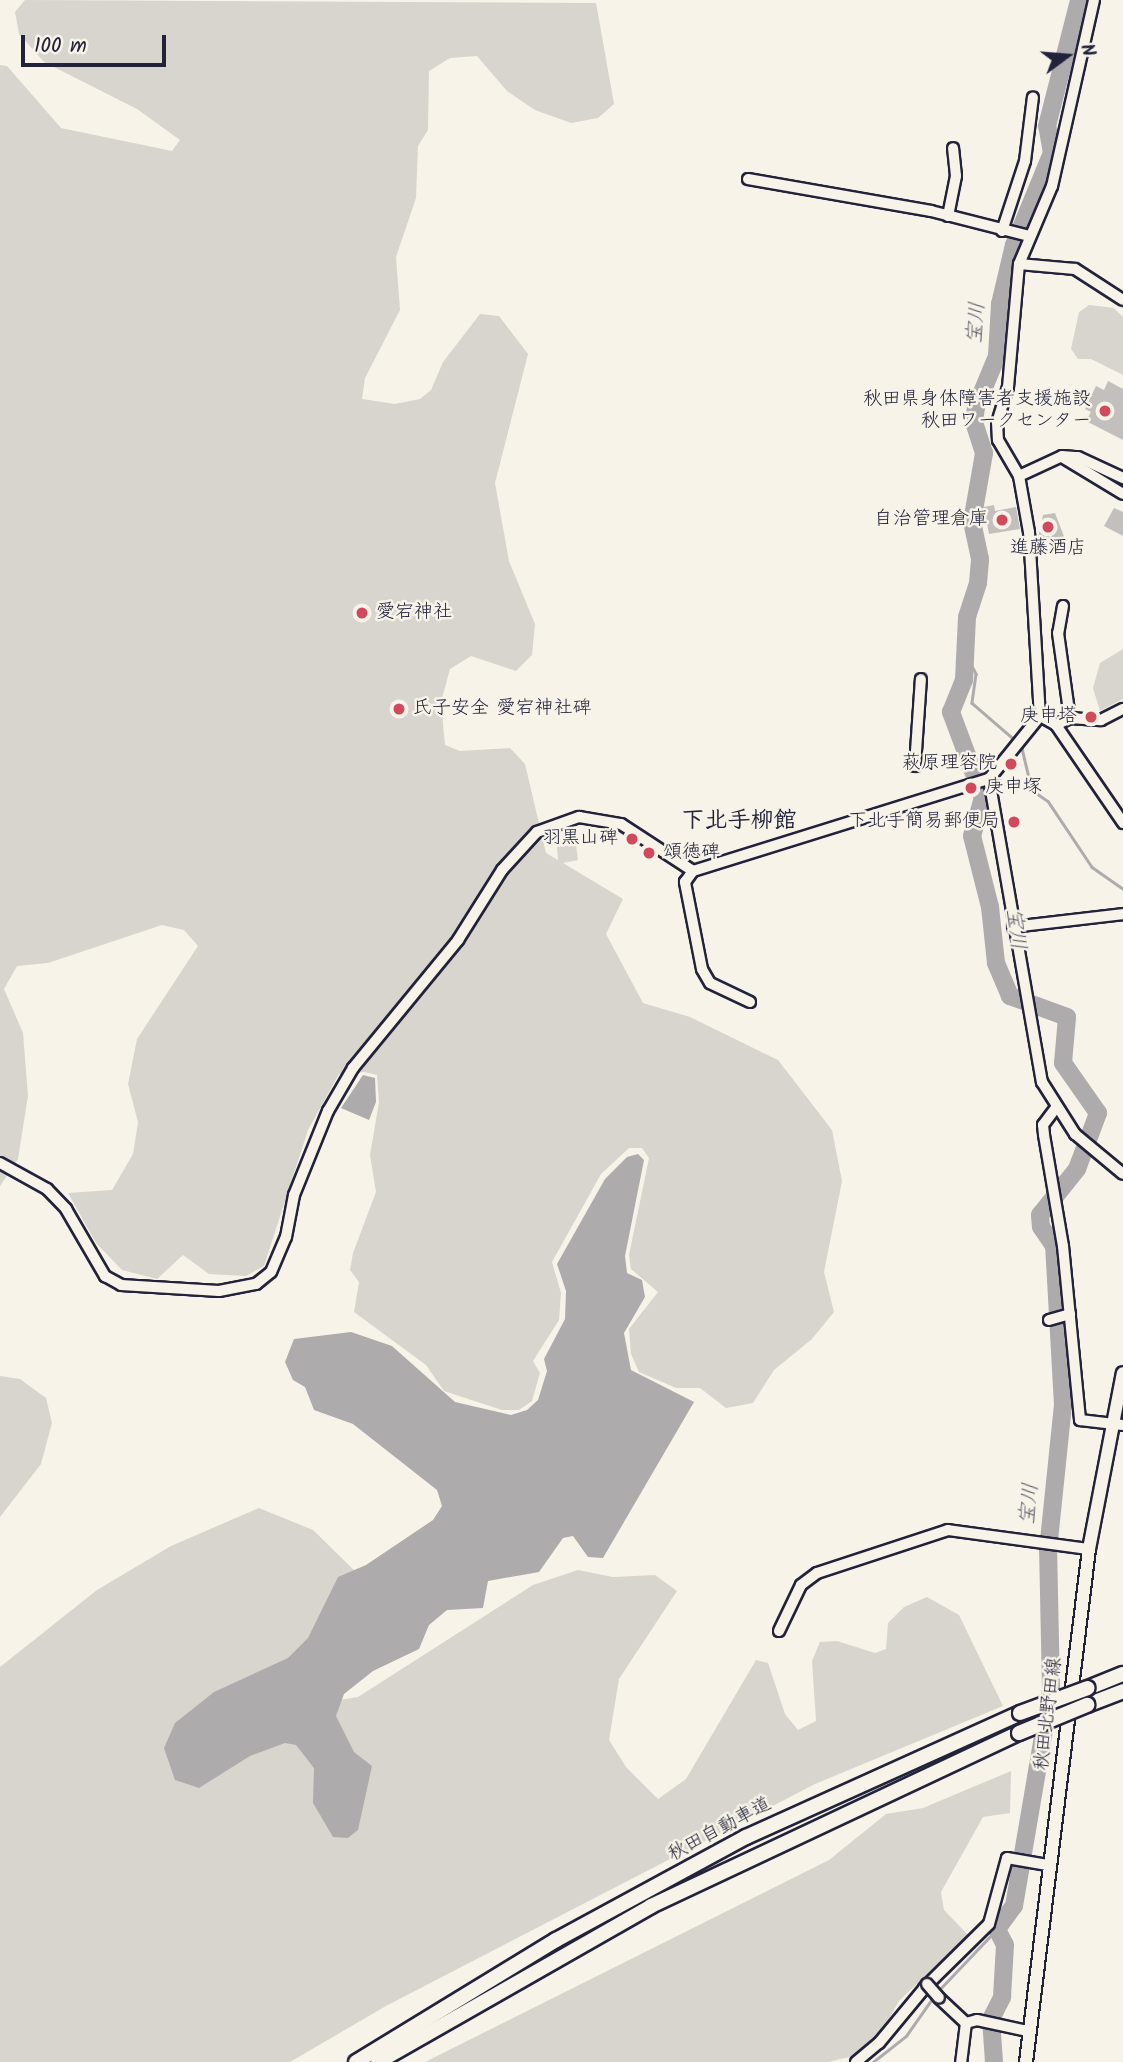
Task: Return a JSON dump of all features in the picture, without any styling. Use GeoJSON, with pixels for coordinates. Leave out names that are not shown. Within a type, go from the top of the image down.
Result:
{"type":"FeatureCollection","features":[{"type":"Feature","properties":{"kind":"highway","name":"秋田自動車道"},"geometry":{"type":"LineString","coordinates":[[355,2062],[556,1940],[746,1837],[1020,1713],[1123,1674]]}},
{"type":"Feature","properties":{"kind":"highway","name":"秋田自動車道"},"geometry":{"type":"LineString","coordinates":[[378,2062],[651,1906],[1019,1733],[1123,1691]]}},
{"type":"Feature","properties":{"kind":"main road","name":"秋田北野田線"},"geometry":{"type":"LineString","coordinates":[[1027,2062],[1027,2031],[1089,1549],[1109,1423],[1123,1373]]}},
{"type":"Feature","properties":{"kind":"street"},"geometry":{"type":"LineString","coordinates":[[750,1002],[710,984],[702,969],[685,882],[693,871],[983,781],[1040,716],[1035,594],[1019,476],[998,440],[997,422],[1008,387],[1019,264],[1026,235],[1052,186],[1094,0]]}},
{"type":"Feature","properties":{"kind":"street"},"geometry":{"type":"LineString","coordinates":[[1005,232],[1025,161],[1033,97]]}},
{"type":"Feature","properties":{"kind":"street"},"geometry":{"type":"LineString","coordinates":[[948,216],[956,177],[953,148]]}},
{"type":"Feature","properties":{"kind":"street"},"geometry":{"type":"LineString","coordinates":[[748,179],[948,216],[1026,235]]}},
{"type":"Feature","properties":{"kind":"street"},"geometry":{"type":"LineString","coordinates":[[1019,264],[1075,269],[1123,300]]}},
{"type":"Feature","properties":{"kind":"street"},"geometry":{"type":"LineString","coordinates":[[1019,476],[1062,456],[1078,457],[1123,478]]}},
{"type":"Feature","properties":{"kind":"street"},"geometry":{"type":"LineString","coordinates":[[1062,456],[1123,494]]}},
{"type":"Feature","properties":{"kind":"street"},"geometry":{"type":"LineString","coordinates":[[1063,606],[1058,633],[1070,718]]}},
{"type":"Feature","properties":{"kind":"street"},"geometry":{"type":"LineString","coordinates":[[915,766],[921,679]]}},
{"type":"Feature","properties":{"kind":"street"},"geometry":{"type":"LineString","coordinates":[[1056,724],[1070,718],[1101,720],[1123,709]]}},
{"type":"Feature","properties":{"kind":"street"},"geometry":{"type":"LineString","coordinates":[[1040,716],[1056,724],[1123,823]]}},
{"type":"Feature","properties":{"kind":"street"},"geometry":{"type":"LineString","coordinates":[[983,781],[1013,927],[1022,992],[1042,1082],[1055,1109],[1075,1134],[1099,1157],[1123,1174]]}},
{"type":"Feature","properties":{"kind":"street"},"geometry":{"type":"LineString","coordinates":[[0,1163],[47,1189],[66,1209],[105,1276],[121,1285],[219,1291],[256,1284],[271,1272],[286,1237],[294,1195],[328,1111],[353,1068],[458,940],[502,870],[537,832],[579,817],[621,824],[693,871]]}},
{"type":"Feature","properties":{"kind":"street"},"geometry":{"type":"LineString","coordinates":[[1013,927],[1123,914]]}},
{"type":"Feature","properties":{"kind":"street"},"geometry":{"type":"LineString","coordinates":[[1055,1109],[1043,1125],[1057,1201],[1080,1420],[1123,1425]]}},
{"type":"Feature","properties":{"kind":"street"},"geometry":{"type":"LineString","coordinates":[[1049,1320],[1070,1314]]}},
{"type":"Feature","properties":{"kind":"street"},"geometry":{"type":"LineString","coordinates":[[779,1631],[801,1585],[817,1573],[948,1530],[1089,1549]]}},
{"type":"Feature","properties":{"kind":"street"},"geometry":{"type":"LineString","coordinates":[[856,2062],[879,2043],[925,1986],[989,1923],[1007,1858],[1048,1864]]}},
{"type":"Feature","properties":{"kind":"street"},"geometry":{"type":"LineString","coordinates":[[925,1986],[966,2023],[983,2021],[1027,2031]]}},
{"type":"Feature","properties":{"kind":"street"},"geometry":{"type":"LineString","coordinates":[[961,2062],[966,2023]]}},
{"type":"Feature","properties":{"kind":"shaded area"},"geometry":{"type":"Polygon","coordinates":[[[25,0],[596,3],[614,104],[598,118],[571,123],[535,110],[507,91],[477,56],[450,58],[429,71],[428,130],[418,146],[416,198],[396,257],[400,310],[365,378],[362,399],[395,404],[420,399],[431,390],[443,362],[480,314],[499,316],[528,354],[495,483],[509,561],[535,624],[532,655],[516,671],[471,656],[450,669],[441,702],[445,745],[460,751],[510,748],[525,764],[546,853],[558,860],[557,847],[576,844],[578,860],[563,863],[623,899],[606,934],[643,1003],[690,1017],[778,1060],[832,1130],[842,1181],[824,1272],[834,1312],[812,1339],[774,1370],[753,1403],[726,1408],[700,1388],[676,1388],[639,1372],[631,1354],[629,1329],[658,1292],[631,1269],[629,1255],[649,1158],[642,1148],[629,1148],[601,1174],[552,1262],[561,1293],[559,1320],[533,1361],[540,1373],[532,1401],[519,1410],[502,1410],[444,1391],[426,1365],[354,1312],[359,1282],[350,1270],[353,1253],[376,1192],[370,1155],[379,1102],[377,1075],[364,1072],[339,1074],[308,1130],[264,1266],[246,1276],[209,1274],[183,1255],[157,1279],[122,1270],[96,1243],[68,1193],[112,1190],[133,1154],[138,1122],[128,1084],[137,1039],[198,946],[184,930],[162,925],[48,963],[17,966],[4,989],[23,1033],[28,1096],[18,1159],[0,1186],[0,65],[7,66],[61,128],[172,151],[180,140],[137,109],[44,62],[19,34],[15,12],[25,0]]]}},
{"type":"Feature","properties":{"kind":"shaded area"},"geometry":{"type":"Polygon","coordinates":[[[1089,305],[1114,308],[1123,317],[1123,375],[1091,359],[1078,359],[1071,349],[1079,312],[1089,305]]]}},
{"type":"Feature","properties":{"kind":"shaded area"},"geometry":{"type":"Polygon","coordinates":[[[1123,649],[1123,699],[1100,711],[1093,688],[1100,663],[1123,649]]]}},
{"type":"Feature","properties":{"kind":"shaded area"},"geometry":{"type":"Polygon","coordinates":[[[363,1075],[375,1078],[376,1102],[369,1120],[341,1108],[363,1075]]]}},
{"type":"Feature","properties":{"kind":"shaded area"},"geometry":{"type":"Polygon","coordinates":[[[638,1154],[644,1160],[625,1256],[627,1273],[642,1280],[645,1297],[624,1333],[631,1370],[694,1402],[603,1558],[588,1557],[573,1536],[563,1538],[539,1572],[488,1581],[483,1608],[447,1610],[429,1625],[419,1649],[373,1671],[344,1694],[336,1716],[354,1752],[372,1766],[358,1830],[348,1838],[333,1837],[313,1803],[314,1768],[296,1745],[285,1743],[250,1756],[199,1788],[175,1780],[164,1748],[175,1723],[214,1692],[288,1658],[308,1638],[338,1577],[366,1565],[433,1520],[442,1506],[437,1490],[353,1424],[314,1410],[305,1387],[293,1380],[285,1362],[294,1339],[351,1332],[392,1346],[455,1402],[511,1415],[527,1410],[538,1400],[547,1371],[544,1359],[565,1319],[566,1291],[557,1264],[605,1179],[627,1157],[638,1154]]]}},
{"type":"Feature","properties":{"kind":"shaded area"},"geometry":{"type":"Polygon","coordinates":[[[0,1376],[20,1379],[46,1398],[52,1423],[41,1464],[0,1517],[0,1376]]]}},
{"type":"Feature","properties":{"kind":"shaded area"},"geometry":{"type":"Polygon","coordinates":[[[259,1508],[313,1530],[358,1574],[309,1705],[358,1697],[533,1585],[578,1570],[613,1577],[655,1575],[677,1591],[619,1679],[609,1740],[626,1767],[658,1799],[686,1779],[756,1660],[768,1663],[785,1714],[798,1730],[816,1721],[812,1661],[820,1642],[837,1641],[875,1653],[886,1649],[888,1623],[904,1607],[927,1597],[959,1615],[1003,1706],[815,1784],[386,2006],[290,2062],[0,2062],[0,1667],[97,1590],[171,1546],[259,1508]]]}},
{"type":"Feature","properties":{"kind":"shaded area"},"geometry":{"type":"Polygon","coordinates":[[[1011,1771],[1010,1813],[983,1817],[941,1892],[944,1910],[968,1935],[899,2001],[870,2052],[828,2062],[425,2062],[829,1860],[886,1814],[923,1808],[1011,1771]]]}},
{"type":"Feature","properties":{"kind":"building","name":"秋田県身体障害者支援施設 秋田ワークセンター"},"geometry":{"type":"Polygon","coordinates":[[[1108,381],[1123,389],[1123,440],[1086,421],[1091,412],[1085,409],[1096,386],[1104,390],[1108,381]]]}},
{"type":"Feature","properties":{"kind":"building","name":"自治管理倉庫"},"geometry":{"type":"Polygon","coordinates":[[[994,505],[995,511],[1016,507],[1020,529],[989,534],[984,507],[994,505]]]}},
{"type":"Feature","properties":{"kind":"building"},"geometry":{"type":"Polygon","coordinates":[[[1114,508],[1123,512],[1123,536],[1104,526],[1114,508]]]}},
{"type":"Feature","properties":{"kind":"building","name":"進藤酒店"},"geometry":{"type":"Polygon","coordinates":[[[1055,513],[1065,539],[1037,543],[1043,515],[1055,513]]]}},
{"type":"Feature","properties":{"kind":"waterway","name":"宝川"},"geometry":{"type":"LineString","coordinates":[[994,2062],[991,2019],[1002,1997],[1005,1945],[997,1929],[1014,1906],[1051,1689],[1048,1550],[1063,1405],[1054,1246],[1041,1227],[1040,1215],[1077,1169],[1098,1113],[1063,1063],[1067,1017],[1010,996],[996,963],[990,907],[972,836],[983,798],[951,712],[964,680],[967,617],[978,583],[980,559],[972,522],[984,453],[974,423],[976,407],[997,356],[1000,304],[1014,245],[1052,153],[1047,126],[1079,0]]}},
{"type":"Feature","properties":{"kind":"waterway"},"geometry":{"type":"LineString","coordinates":[[967,656],[976,674],[972,703],[1016,741]]}},
{"type":"Feature","properties":{"kind":"waterway"},"geometry":{"type":"LineString","coordinates":[[1021,744],[1032,790],[1048,801],[1092,867],[1123,889]]}},
{"type":"Feature","properties":{"kind":"waterway"},"geometry":{"type":"LineString","coordinates":[[938,1991],[997,1929]]}},
{"type":"Feature","properties":{"kind":"waterway"},"geometry":{"type":"LineString","coordinates":[[873,2062],[906,2036],[934,1996]]}},
{"type":"Feature","properties":{"kind":"place","name":"秋田県身体障害者支援施設 秋田ワークセンター"},"geometry":{"type":"Point","coordinates":[1105,411]}},
{"type":"Feature","properties":{"kind":"place","name":"自治管理倉庫"},"geometry":{"type":"Point","coordinates":[1002,520]}},
{"type":"Feature","properties":{"kind":"place","name":"進藤酒店"},"geometry":{"type":"Point","coordinates":[1048,527]}},
{"type":"Feature","properties":{"kind":"place","name":"愛宕神社"},"geometry":{"type":"Point","coordinates":[362,613]}},
{"type":"Feature","properties":{"kind":"place","name":"氏子安全 愛宕神社碑"},"geometry":{"type":"Point","coordinates":[399,709]}},
{"type":"Feature","properties":{"kind":"place","name":"庚申塔"},"geometry":{"type":"Point","coordinates":[1091,717]}},
{"type":"Feature","properties":{"kind":"place","name":"萩原理容院"},"geometry":{"type":"Point","coordinates":[1011,764]}},
{"type":"Feature","properties":{"kind":"place","name":"庚申塚"},"geometry":{"type":"Point","coordinates":[971,788]}},
{"type":"Feature","properties":{"kind":"place","name":"下北手簡易郵便局"},"geometry":{"type":"Point","coordinates":[1014,822]}},
{"type":"Feature","properties":{"kind":"place","name":"羽黒山碑"},"geometry":{"type":"Point","coordinates":[632,839]}},
{"type":"Feature","properties":{"kind":"place","name":"頌徳碑"},"geometry":{"type":"Point","coordinates":[649,853]}},
{"type":"Feature","properties":{"kind":"district","name":"下北手柳館"},"geometry":{"type":"Point","coordinates":[739,821]}}]}
